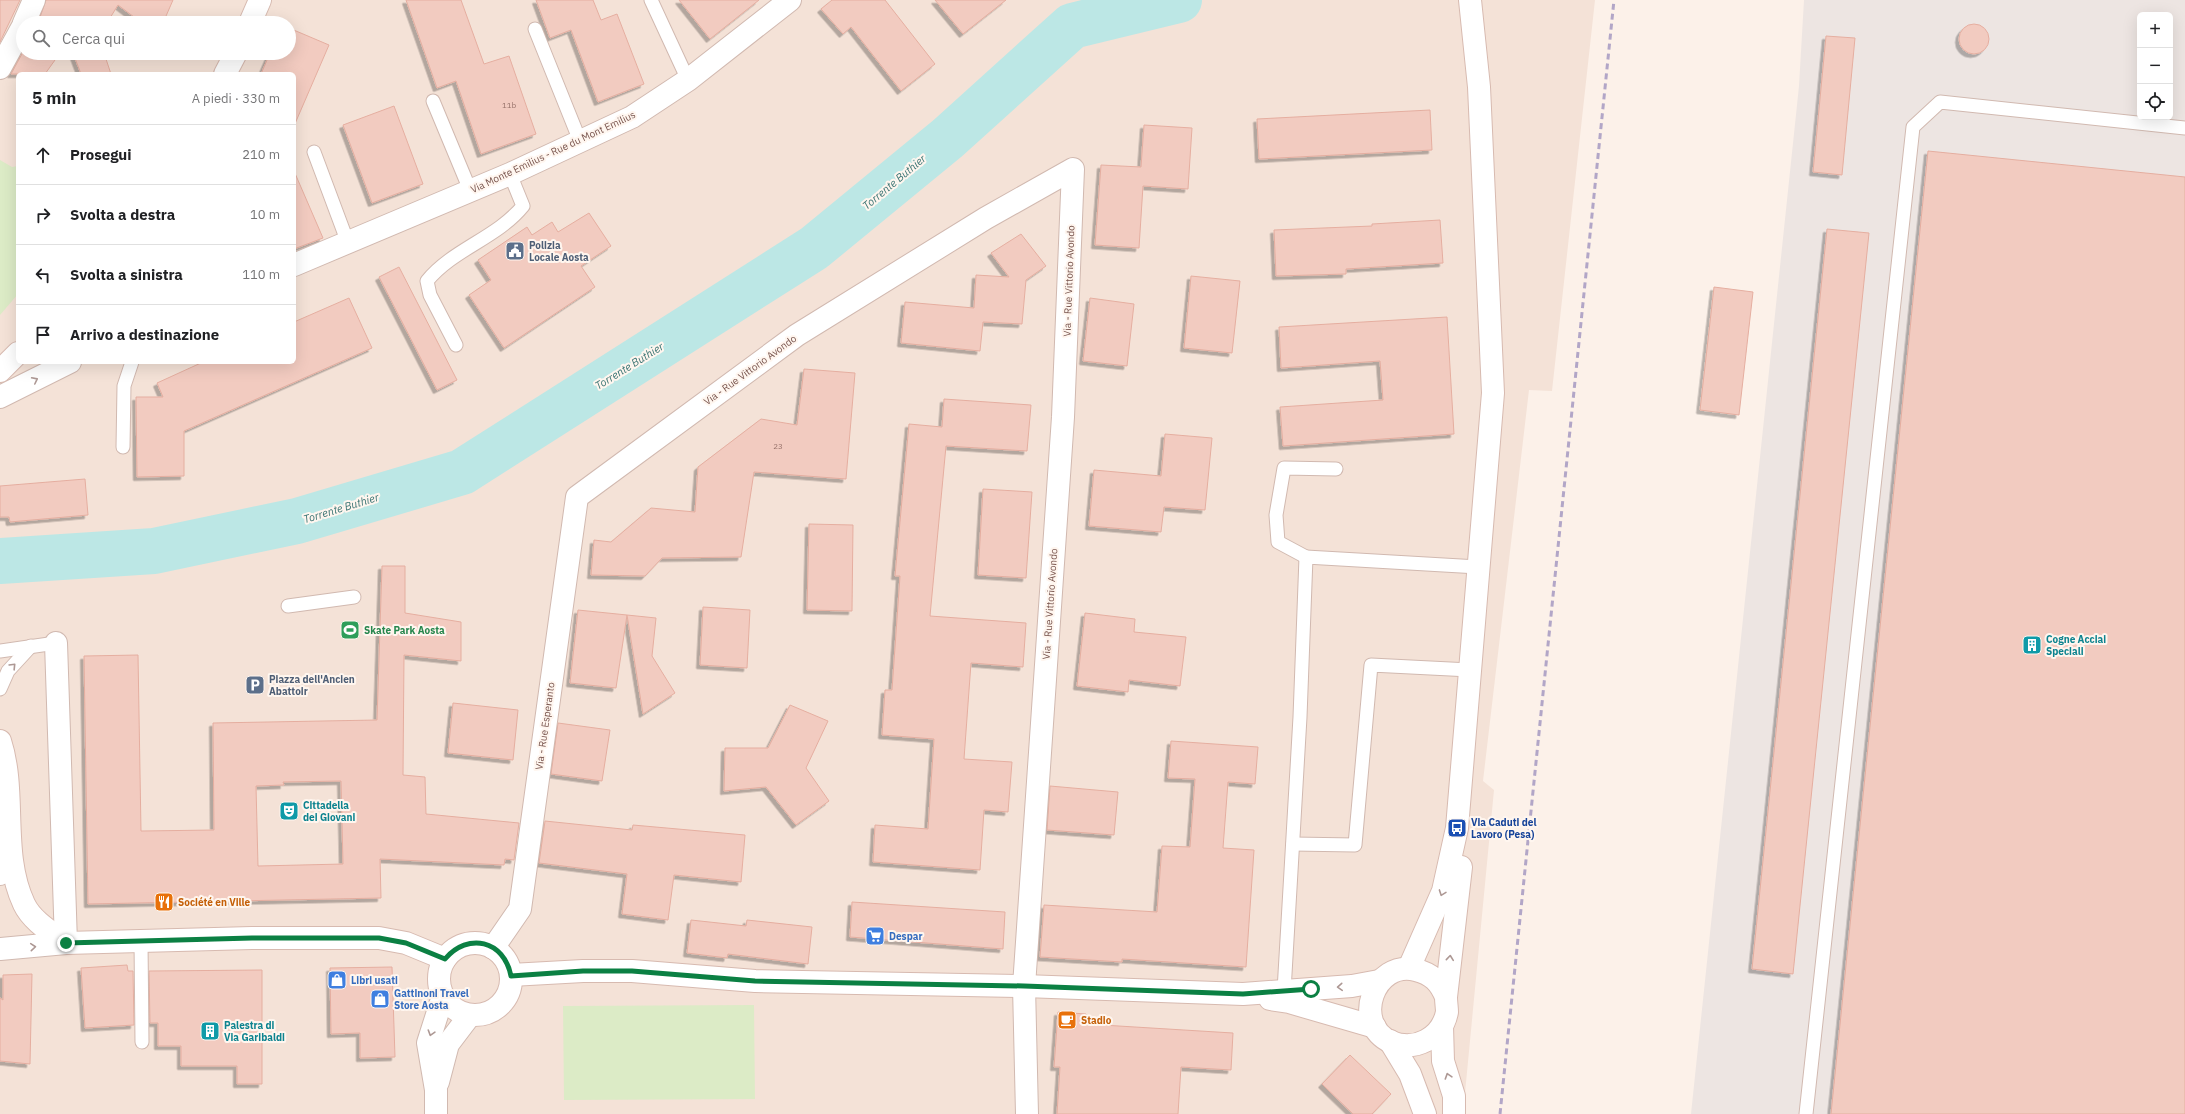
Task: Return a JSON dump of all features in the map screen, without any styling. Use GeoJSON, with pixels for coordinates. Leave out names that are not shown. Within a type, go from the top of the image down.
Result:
{"type":"FeatureCollection","features":[{"type":"Feature","properties":{"kind":"street"},"geometry":{"type":"LineString","coordinates":[[27,16],[34,0]]}},
{"type":"Feature","properties":{"kind":"street"},"geometry":{"type":"LineString","coordinates":[[253,16],[260,0]]}},
{"type":"Feature","properties":{"kind":"street","name":"Via Monte Emilius - Rue du Mont Emilius"},"geometry":{"type":"LineString","coordinates":[[296,264],[510,174],[632,117],[688,80],[790,0]]}},
{"type":"Feature","properties":{"kind":"street"},"geometry":{"type":"LineString","coordinates":[[1409,968],[1443,891],[1458,828],[1493,392],[1480,87],[1470,0]]}},
{"type":"Feature","properties":{"kind":"street"},"geometry":{"type":"LineString","coordinates":[[0,68],[16,39]]}},
{"type":"Feature","properties":{"kind":"street"},"geometry":{"type":"LineString","coordinates":[[226,72],[232,60]]}},
{"type":"Feature","properties":{"kind":"street","name":"Via - Rue Vittorio Avondo"},"geometry":{"type":"LineString","coordinates":[[577,497],[797,335],[986,218],[1073,169],[1063,417],[1024,986]]}},
{"type":"Feature","properties":{"kind":"street"},"geometry":{"type":"LineString","coordinates":[[0,371],[16,355]]}},
{"type":"Feature","properties":{"kind":"street"},"geometry":{"type":"LineString","coordinates":[[0,397],[66,364]]}},
{"type":"Feature","properties":{"kind":"street","name":"Via - Rue Esperanto"},"geometry":{"type":"LineString","coordinates":[[493,948],[520,908],[577,497]]}},
{"type":"Feature","properties":{"kind":"street"},"geometry":{"type":"LineString","coordinates":[[56,643],[66,943]]}},
{"type":"Feature","properties":{"kind":"street"},"geometry":{"type":"LineString","coordinates":[[0,741],[6,768],[14,874],[24,905],[42,926],[66,943]]}},
{"type":"Feature","properties":{"kind":"street"},"geometry":{"type":"LineString","coordinates":[[1454,1114],[1454,1096],[1443,1061],[1442,1026],[1447,1012],[1446,997],[1462,859],[1458,828]]}},
{"type":"Feature","properties":{"kind":"street"},"geometry":{"type":"LineString","coordinates":[[0,874],[10,835]]}},
{"type":"Feature","properties":{"kind":"street"},"geometry":{"type":"LineString","coordinates":[[0,949],[66,943],[379,938],[406,943],[445,959]]}},
{"type":"Feature","properties":{"kind":"street"},"geometry":{"type":"LineString","coordinates":[[467,943],[485,944],[493,948],[505,960],[511,976],[510,988],[504,1000],[495,1009],[483,1014],[470,1015],[454,1008],[443,996],[439,983],[440,970],[445,959],[451,952],[467,943]]}},
{"type":"Feature","properties":{"kind":"street"},"geometry":{"type":"LineString","coordinates":[[511,976],[583,971],[632,971],[755,981],[1024,986],[1243,994],[1352,986],[1379,981],[1396,970],[1409,968],[1427,972],[1435,979],[1446,997]]}},
{"type":"Feature","properties":{"kind":"street"},"geometry":{"type":"LineString","coordinates":[[1379,981],[1370,996],[1370,1015],[1374,1027],[1382,1036],[1401,1045],[1418,1045],[1431,1038],[1442,1026]]}},
{"type":"Feature","properties":{"kind":"street"},"geometry":{"type":"LineString","coordinates":[[1024,986],[1027,1114]]}},
{"type":"Feature","properties":{"kind":"street"},"geometry":{"type":"LineString","coordinates":[[1243,994],[1289,1002],[1374,1027]]}},
{"type":"Feature","properties":{"kind":"street"},"geometry":{"type":"LineString","coordinates":[[436,1114],[436,1090],[428,1043],[443,996]]}},
{"type":"Feature","properties":{"kind":"street"},"geometry":{"type":"LineString","coordinates":[[436,1090],[448,1044],[470,1015]]}},
{"type":"Feature","properties":{"kind":"street"},"geometry":{"type":"LineString","coordinates":[[1390,1041],[1410,1074],[1425,1114]]}},
{"type":"Feature","properties":{"kind":"lane"},"geometry":{"type":"LineString","coordinates":[[651,0],[688,80]]}},
{"type":"Feature","properties":{"kind":"lane"},"geometry":{"type":"LineString","coordinates":[[535,29],[580,141]]}},
{"type":"Feature","properties":{"kind":"lane"},"geometry":{"type":"LineString","coordinates":[[433,101],[470,190]]}},
{"type":"Feature","properties":{"kind":"lane"},"geometry":{"type":"LineString","coordinates":[[1806,1114],[1913,127],[1940,102],[2185,128]]}},
{"type":"Feature","properties":{"kind":"lane"},"geometry":{"type":"LineString","coordinates":[[314,152],[348,243]]}},
{"type":"Feature","properties":{"kind":"lane"},"geometry":{"type":"LineString","coordinates":[[456,345],[430,295],[427,281],[437,269],[514,218],[523,206],[510,174]]}},
{"type":"Feature","properties":{"kind":"lane"},"geometry":{"type":"LineString","coordinates":[[123,447],[124,386],[131,364]]}},
{"type":"Feature","properties":{"kind":"lane"},"geometry":{"type":"LineString","coordinates":[[1336,469],[1284,468],[1276,514],[1278,542],[1306,557],[1478,567]]}},
{"type":"Feature","properties":{"kind":"lane"},"geometry":{"type":"LineString","coordinates":[[1284,991],[1306,557]]}},
{"type":"Feature","properties":{"kind":"lane"},"geometry":{"type":"LineString","coordinates":[[288,606],[354,597]]}},
{"type":"Feature","properties":{"kind":"lane"},"geometry":{"type":"LineString","coordinates":[[0,651],[56,643]]}},
{"type":"Feature","properties":{"kind":"lane"},"geometry":{"type":"LineString","coordinates":[[0,688],[8,671],[31,646]]}},
{"type":"Feature","properties":{"kind":"lane"},"geometry":{"type":"LineString","coordinates":[[1292,844],[1355,845],[1371,665],[1470,670]]}},
{"type":"Feature","properties":{"kind":"lane"},"geometry":{"type":"LineString","coordinates":[[141,941],[142,1042]]}},
{"type":"Feature","properties":{"kind":"shaded area"},"geometry":{"type":"Polygon","coordinates":[[[0,0],[1595,0],[1552,391],[1529,390],[1483,781],[1494,790],[1463,1114],[0,1114],[0,0]]]}},
{"type":"Feature","properties":{"kind":"shaded area","name":"Cogne Acciai Speciali"},"geometry":{"type":"Polygon","coordinates":[[[1804,0],[2185,0],[2185,1114],[1691,1114],[1799,86],[1804,0]]]}},
{"type":"Feature","properties":{"kind":"green space"},"geometry":{"type":"Polygon","coordinates":[[[0,160],[12,167],[16,166],[16,296],[0,315],[0,160]]]}},
{"type":"Feature","properties":{"kind":"green space"},"geometry":{"type":"Polygon","coordinates":[[[754,1005],[755,1099],[564,1100],[563,1006],[754,1005]]]}},
{"type":"Feature","properties":{"kind":"building"},"geometry":{"type":"Polygon","coordinates":[[[0,0],[20,0],[0,42],[0,0]]]}},
{"type":"Feature","properties":{"kind":"building"},"geometry":{"type":"Polygon","coordinates":[[[46,0],[173,0],[166,16],[133,16],[118,5],[111,16],[40,16],[46,0]]]}},
{"type":"Feature","properties":{"kind":"building"},"geometry":{"type":"Polygon","coordinates":[[[406,0],[461,0],[484,64],[509,56],[536,134],[481,154],[456,81],[437,88],[406,0]]]}},
{"type":"Feature","properties":{"kind":"building"},"geometry":{"type":"Polygon","coordinates":[[[536,0],[593,0],[601,20],[617,14],[644,84],[598,102],[571,30],[550,38],[536,0]]]}},
{"type":"Feature","properties":{"kind":"building"},"geometry":{"type":"Polygon","coordinates":[[[679,0],[759,0],[710,39],[679,0]]]}},
{"type":"Feature","properties":{"kind":"building"},"geometry":{"type":"Polygon","coordinates":[[[832,0],[885,0],[935,64],[901,91],[851,27],[843,34],[821,9],[832,0]]]}},
{"type":"Feature","properties":{"kind":"building"},"geometry":{"type":"Polygon","coordinates":[[[935,0],[1006,0],[963,34],[935,0]]]}},
{"type":"Feature","properties":{"kind":"building"},"geometry":{"type":"Polygon","coordinates":[[[1974,24],[1985,28],[1989,39],[1985,50],[1974,54],[1963,50],[1959,39],[1963,28],[1974,24]]]}},
{"type":"Feature","properties":{"kind":"building"},"geometry":{"type":"Polygon","coordinates":[[[296,31],[329,45],[296,121],[296,72],[262,72],[267,60],[296,60],[296,31]]]}},
{"type":"Feature","properties":{"kind":"building"},"geometry":{"type":"Polygon","coordinates":[[[1826,36],[1855,38],[1842,175],[1813,172],[1826,36]]]}},
{"type":"Feature","properties":{"kind":"building"},"geometry":{"type":"Polygon","coordinates":[[[19,60],[55,60],[46,72],[16,72],[16,74],[11,74],[19,60]]]}},
{"type":"Feature","properties":{"kind":"building"},"geometry":{"type":"Polygon","coordinates":[[[76,60],[106,60],[110,72],[80,72],[76,60]]]}},
{"type":"Feature","properties":{"kind":"building"},"geometry":{"type":"Polygon","coordinates":[[[394,106],[423,184],[372,203],[343,125],[394,106]]]}},
{"type":"Feature","properties":{"kind":"building"},"geometry":{"type":"Polygon","coordinates":[[[1430,110],[1432,150],[1259,159],[1257,119],[1430,110]]]}},
{"type":"Feature","properties":{"kind":"building"},"geometry":{"type":"Polygon","coordinates":[[[1144,125],[1192,128],[1188,189],[1143,186],[1139,248],[1095,245],[1101,165],[1141,167],[1144,125]]]}},
{"type":"Feature","properties":{"kind":"building","name":"Cogne Acciai Speciali"},"geometry":{"type":"Polygon","coordinates":[[[1928,151],[2185,177],[2185,1114],[1831,1114],[1928,151]]]}},
{"type":"Feature","properties":{"kind":"building"},"geometry":{"type":"Polygon","coordinates":[[[296,176],[323,238],[296,248],[296,176]]]}},
{"type":"Feature","properties":{"kind":"building"},"geometry":{"type":"Polygon","coordinates":[[[589,213],[611,246],[581,266],[595,287],[504,348],[469,295],[491,280],[478,260],[527,227],[532,235],[552,222],[558,232],[589,213]]]}},
{"type":"Feature","properties":{"kind":"building"},"geometry":{"type":"Polygon","coordinates":[[[1440,220],[1443,263],[1346,269],[1346,274],[1276,276],[1274,230],[1372,226],[1372,224],[1440,220]]]}},
{"type":"Feature","properties":{"kind":"building"},"geometry":{"type":"Polygon","coordinates":[[[1827,229],[1869,233],[1793,974],[1752,969],[1827,229]]]}},
{"type":"Feature","properties":{"kind":"building"},"geometry":{"type":"Polygon","coordinates":[[[1021,234],[1046,266],[1026,280],[1022,324],[983,322],[980,351],[901,343],[905,302],[974,308],[976,275],[1009,277],[991,253],[1021,234]]]}},
{"type":"Feature","properties":{"kind":"building"},"geometry":{"type":"Polygon","coordinates":[[[399,267],[457,380],[437,390],[379,277],[399,267]]]}},
{"type":"Feature","properties":{"kind":"building"},"geometry":{"type":"Polygon","coordinates":[[[1191,276],[1240,281],[1232,353],[1184,348],[1191,276]]]}},
{"type":"Feature","properties":{"kind":"building"},"geometry":{"type":"Polygon","coordinates":[[[1714,287],[1753,292],[1739,415],[1700,410],[1714,287]]]}},
{"type":"Feature","properties":{"kind":"building"},"geometry":{"type":"Polygon","coordinates":[[[349,298],[372,348],[184,431],[184,476],[137,477],[136,397],[163,397],[157,383],[199,364],[296,364],[296,321],[349,298]]]}},
{"type":"Feature","properties":{"kind":"building"},"geometry":{"type":"Polygon","coordinates":[[[1090,298],[1134,304],[1127,366],[1083,361],[1090,298]]]}},
{"type":"Feature","properties":{"kind":"building"},"geometry":{"type":"Polygon","coordinates":[[[1447,317],[1454,434],[1283,446],[1280,407],[1383,400],[1380,361],[1281,368],[1279,327],[1447,317]]]}},
{"type":"Feature","properties":{"kind":"building"},"geometry":{"type":"Polygon","coordinates":[[[804,369],[855,373],[846,479],[754,472],[741,557],[662,558],[645,576],[591,575],[594,540],[611,542],[651,508],[695,512],[698,467],[761,419],[797,425],[804,369]]]}},
{"type":"Feature","properties":{"kind":"building"},"geometry":{"type":"Polygon","coordinates":[[[944,399],[1031,405],[1027,451],[946,446],[930,616],[1026,623],[1023,667],[971,663],[964,759],[1012,762],[1008,812],[984,810],[980,870],[873,862],[875,825],[928,829],[934,739],[882,735],[885,690],[892,690],[900,576],[895,576],[909,424],[942,427],[944,399]]]}},
{"type":"Feature","properties":{"kind":"building"},"geometry":{"type":"Polygon","coordinates":[[[1165,434],[1212,438],[1205,510],[1164,507],[1161,532],[1089,526],[1094,470],[1161,476],[1165,434]]]}},
{"type":"Feature","properties":{"kind":"building"},"geometry":{"type":"Polygon","coordinates":[[[85,479],[88,515],[10,522],[9,517],[0,517],[0,486],[85,479]]]}},
{"type":"Feature","properties":{"kind":"building"},"geometry":{"type":"Polygon","coordinates":[[[983,489],[1032,492],[1026,578],[978,575],[983,489]]]}},
{"type":"Feature","properties":{"kind":"building"},"geometry":{"type":"Polygon","coordinates":[[[809,524],[853,525],[852,611],[807,610],[809,524]]]}},
{"type":"Feature","properties":{"kind":"building"},"geometry":{"type":"Polygon","coordinates":[[[382,566],[405,566],[405,613],[461,622],[461,661],[404,655],[403,775],[425,777],[426,814],[519,823],[514,860],[505,859],[504,865],[380,859],[381,898],[88,904],[84,656],[138,655],[141,831],[214,830],[213,723],[377,720],[382,566]],[[341,781],[283,782],[284,785],[256,786],[258,866],[343,864],[341,781]]]}},
{"type":"Feature","properties":{"kind":"building"},"geometry":{"type":"Polygon","coordinates":[[[703,607],[750,610],[747,668],[700,665],[703,607]]]}},
{"type":"Feature","properties":{"kind":"building"},"geometry":{"type":"Polygon","coordinates":[[[578,610],[627,615],[616,688],[570,683],[578,610]]]}},
{"type":"Feature","properties":{"kind":"building"},"geometry":{"type":"Polygon","coordinates":[[[1085,613],[1135,619],[1134,632],[1186,637],[1180,686],[1129,680],[1128,692],[1077,686],[1085,613]]]}},
{"type":"Feature","properties":{"kind":"building"},"geometry":{"type":"Polygon","coordinates":[[[627,615],[656,618],[652,656],[675,693],[643,714],[627,615]]]}},
{"type":"Feature","properties":{"kind":"building"},"geometry":{"type":"Polygon","coordinates":[[[453,703],[518,710],[513,760],[448,753],[453,703]]]}},
{"type":"Feature","properties":{"kind":"building"},"geometry":{"type":"Polygon","coordinates":[[[790,705],[828,721],[806,768],[829,801],[796,825],[766,787],[724,791],[725,748],[768,748],[790,705]]]}},
{"type":"Feature","properties":{"kind":"building"},"geometry":{"type":"Polygon","coordinates":[[[558,723],[610,730],[602,781],[551,774],[558,723]]]}},
{"type":"Feature","properties":{"kind":"building"},"geometry":{"type":"Polygon","coordinates":[[[1171,741],[1258,747],[1255,784],[1228,782],[1223,848],[1254,850],[1246,967],[1122,959],[1122,962],[1040,957],[1044,905],[1157,912],[1162,846],[1190,847],[1195,779],[1168,778],[1171,741]]]}},
{"type":"Feature","properties":{"kind":"building"},"geometry":{"type":"Polygon","coordinates":[[[1050,786],[1118,792],[1114,835],[1047,830],[1050,786]]]}},
{"type":"Feature","properties":{"kind":"building"},"geometry":{"type":"Polygon","coordinates":[[[545,821],[632,830],[633,825],[745,835],[741,882],[674,875],[668,920],[622,914],[627,874],[539,863],[545,821]]]}},
{"type":"Feature","properties":{"kind":"building"},"geometry":{"type":"Polygon","coordinates":[[[852,902],[1005,912],[1003,949],[850,937],[852,902]]]}},
{"type":"Feature","properties":{"kind":"building"},"geometry":{"type":"Polygon","coordinates":[[[691,920],[746,926],[747,920],[812,927],[808,964],[728,954],[727,958],[687,953],[691,920]]]}},
{"type":"Feature","properties":{"kind":"building"},"geometry":{"type":"Polygon","coordinates":[[[127,965],[128,971],[133,971],[134,1025],[85,1028],[81,968],[127,965]]]}},
{"type":"Feature","properties":{"kind":"building"},"geometry":{"type":"Polygon","coordinates":[[[392,967],[395,1057],[360,1058],[360,1033],[331,1034],[330,968],[392,967]]]}},
{"type":"Feature","properties":{"kind":"building","name":"Palestra di Via Garibaldi"},"geometry":{"type":"Polygon","coordinates":[[[262,970],[262,1084],[237,1084],[237,1066],[181,1066],[181,1046],[158,1046],[158,1023],[150,1023],[149,971],[262,970]]]}},
{"type":"Feature","properties":{"kind":"building"},"geometry":{"type":"Polygon","coordinates":[[[32,974],[30,1064],[0,1061],[0,998],[3,1000],[3,975],[32,974]]]}},
{"type":"Feature","properties":{"kind":"building"},"geometry":{"type":"Polygon","coordinates":[[[1058,1012],[1086,1014],[1086,1024],[1233,1033],[1231,1070],[1181,1067],[1178,1114],[1057,1114],[1060,1067],[1054,1067],[1058,1012]]]}},
{"type":"Feature","properties":{"kind":"building"},"geometry":{"type":"Polygon","coordinates":[[[1350,1055],[1391,1094],[1372,1114],[1353,1114],[1322,1084],[1350,1055]]]}},
{"type":"Feature","properties":{"kind":"waterway","name":"Torrente Buthier"},"geometry":{"type":"LineString","coordinates":[[0,561],[154,551],[297,521],[462,472],[814,248],[948,138],[1072,26],[1179,0]]}},
{"type":"Feature","properties":{"kind":"railway"},"geometry":{"type":"LineString","coordinates":[[1500,1114],[1614,0]]}},
{"type":"Feature","properties":{"kind":"place","name":"Polizia Locale Aosta"},"geometry":{"type":"Point","coordinates":[515,251]}},
{"type":"Feature","properties":{"kind":"place","name":"Skate Park Aosta"},"geometry":{"type":"Point","coordinates":[350,630]}},
{"type":"Feature","properties":{"kind":"place","name":"Cogne Acciai Speciali"},"geometry":{"type":"Point","coordinates":[2032,645]}},
{"type":"Feature","properties":{"kind":"place","name":"Piazza dell'Ancien Abattoir"},"geometry":{"type":"Point","coordinates":[255,685]}},
{"type":"Feature","properties":{"kind":"place","name":"Cittadella dei Giovani"},"geometry":{"type":"Point","coordinates":[289,811]}},
{"type":"Feature","properties":{"kind":"place","name":"Via Caduti del Lavoro (Pesa)"},"geometry":{"type":"Point","coordinates":[1457,828]}},
{"type":"Feature","properties":{"kind":"place","name":"Société en Ville"},"geometry":{"type":"Point","coordinates":[164,902]}},
{"type":"Feature","properties":{"kind":"place","name":"Despar"},"geometry":{"type":"Point","coordinates":[875,936]}},
{"type":"Feature","properties":{"kind":"place","name":"Libri usati"},"geometry":{"type":"Point","coordinates":[337,980]}},
{"type":"Feature","properties":{"kind":"place","name":"Gattinoni Travel Store Aosta"},"geometry":{"type":"Point","coordinates":[380,999]}},
{"type":"Feature","properties":{"kind":"place","name":"Stadio"},"geometry":{"type":"Point","coordinates":[1067,1020]}},
{"type":"Feature","properties":{"kind":"place","name":"Palestra di Via Garibaldi"},"geometry":{"type":"Point","coordinates":[210,1031]}},
{"type":"Feature","properties":{"kind":"route"},"geometry":{"type":"LineString","coordinates":[[66,943],[252,938],[379,938],[406,943],[445,959],[451,952],[467,943],[485,944],[500,953],[509,967],[511,976],[583,971],[632,971],[755,981],[836,984],[1024,986],[1243,994],[1311,989]]}}]}
